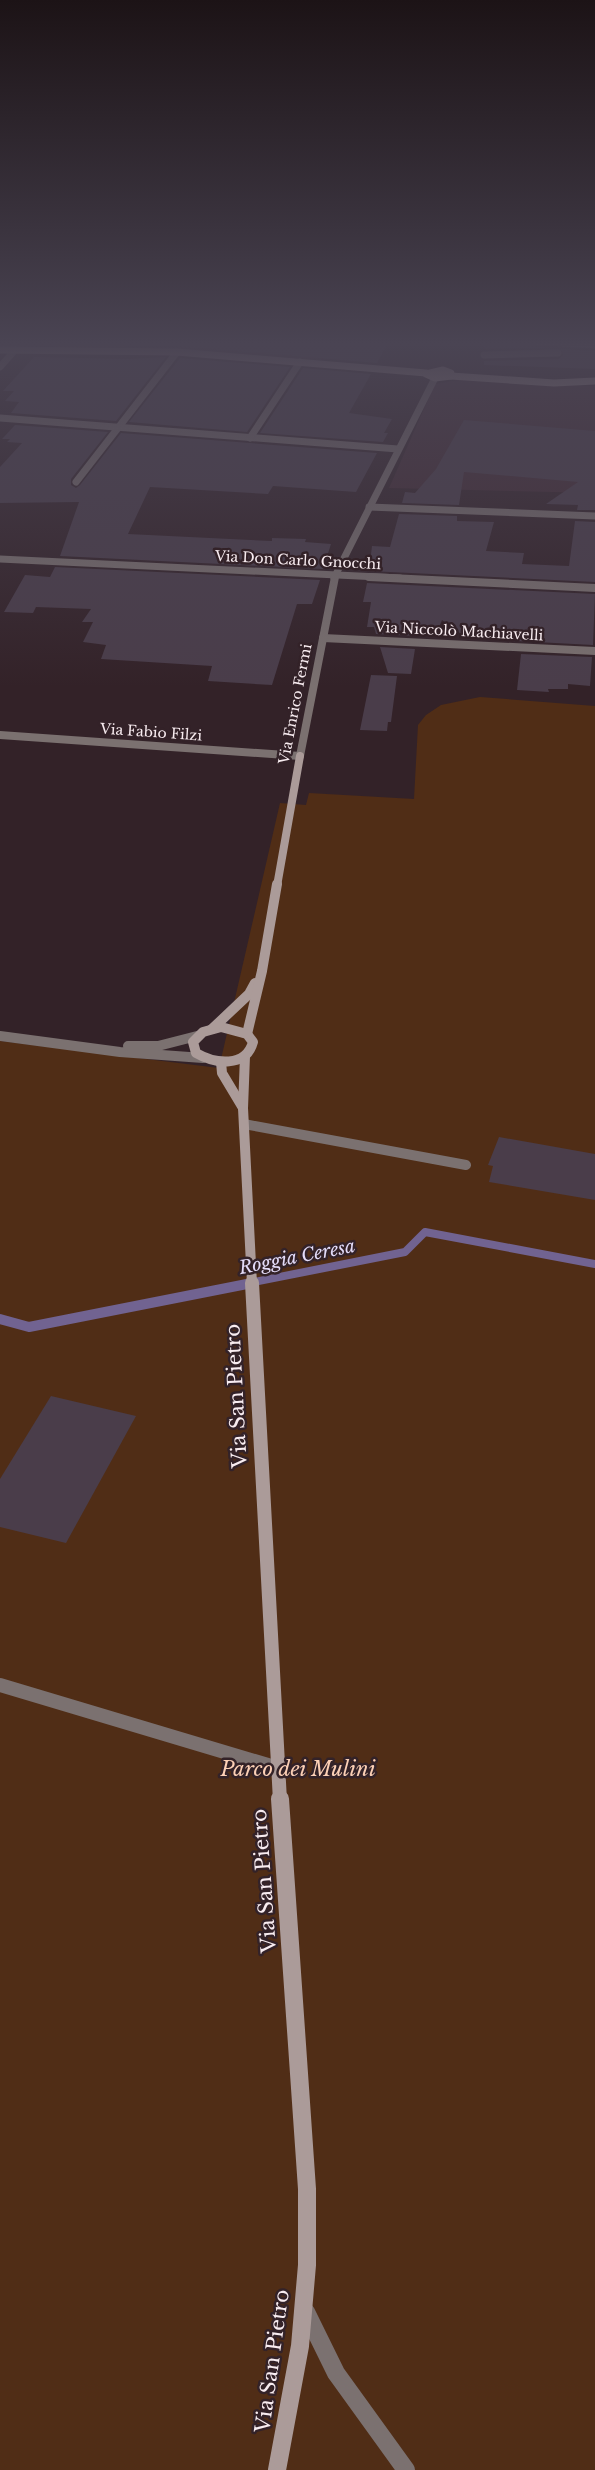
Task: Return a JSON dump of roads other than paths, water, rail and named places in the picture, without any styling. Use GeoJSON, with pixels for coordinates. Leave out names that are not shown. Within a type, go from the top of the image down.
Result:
{"type":"FeatureCollection","features":[{"type":"Feature","properties":{"kind":"street"},"geometry":{"type":"LineString","coordinates":[[76,482],[96,456]]}},
{"type":"Feature","properties":{"kind":"street","name":"Via Enrico Fermi"},"geometry":{"type":"LineString","coordinates":[[245,1056],[250,1052],[253,1042],[247,1034],[262,971],[335,575],[394,456]]}},
{"type":"Feature","properties":{"kind":"street"},"geometry":{"type":"LineString","coordinates":[[369,507],[595,516]]}},
{"type":"Feature","properties":{"kind":"street","name":"Via Don Carlo Gnocchi"},"geometry":{"type":"LineString","coordinates":[[0,559],[595,588]]}},
{"type":"Feature","properties":{"kind":"street","name":"Via Niccolò Machiavelli"},"geometry":{"type":"LineString","coordinates":[[323,638],[595,651]]}},
{"type":"Feature","properties":{"kind":"street","name":"Via Fabio Filzi"},"geometry":{"type":"LineString","coordinates":[[0,735],[300,756]]}},
{"type":"Feature","properties":{"kind":"street"},"geometry":{"type":"LineString","coordinates":[[34,1040],[158,1046],[197,1036],[212,1029],[249,994],[262,971]]}},
{"type":"Feature","properties":{"kind":"street"},"geometry":{"type":"LineString","coordinates":[[212,1029],[231,1028],[247,1034]]}},
{"type":"Feature","properties":{"kind":"street"},"geometry":{"type":"LineString","coordinates":[[0,1036],[120,1052],[203,1058],[221,1062],[245,1056]]}},
{"type":"Feature","properties":{"kind":"street"},"geometry":{"type":"LineString","coordinates":[[197,1036],[193,1048],[203,1058]]}},
{"type":"Feature","properties":{"kind":"street","name":"Via San Pietro"},"geometry":{"type":"LineString","coordinates":[[245,1056],[243,1108],[278,1767],[308,2189],[304,2305],[294,2387],[277,2470]]}},
{"type":"Feature","properties":{"kind":"street","name":"Via San Pietro"},"geometry":{"type":"LineString","coordinates":[[221,1062],[222,1072],[243,1108]]}},
{"type":"Feature","properties":{"kind":"street"},"geometry":{"type":"LineString","coordinates":[[244,1124],[466,1164]]}},
{"type":"Feature","properties":{"kind":"street"},"geometry":{"type":"LineString","coordinates":[[0,1685],[278,1767]]}},
{"type":"Feature","properties":{"kind":"street"},"geometry":{"type":"LineString","coordinates":[[304,2305],[312,2330],[331,2361],[406,2470]]}},
{"type":"Feature","properties":{"kind":"waterway","name":"Roggia Ceresa"},"geometry":{"type":"LineString","coordinates":[[244,1284],[405,1252],[425,1232],[595,1264]]}},
{"type":"Feature","properties":{"kind":"waterway","name":"Roggia Ceresa"},"geometry":{"type":"LineString","coordinates":[[0,1319],[29,1327],[252,1283]]}},
{"type":"Feature","properties":{"kind":"park label","name":"Parco dei Mulini"},"geometry":{"type":"Point","coordinates":[298,1769]}}]}
